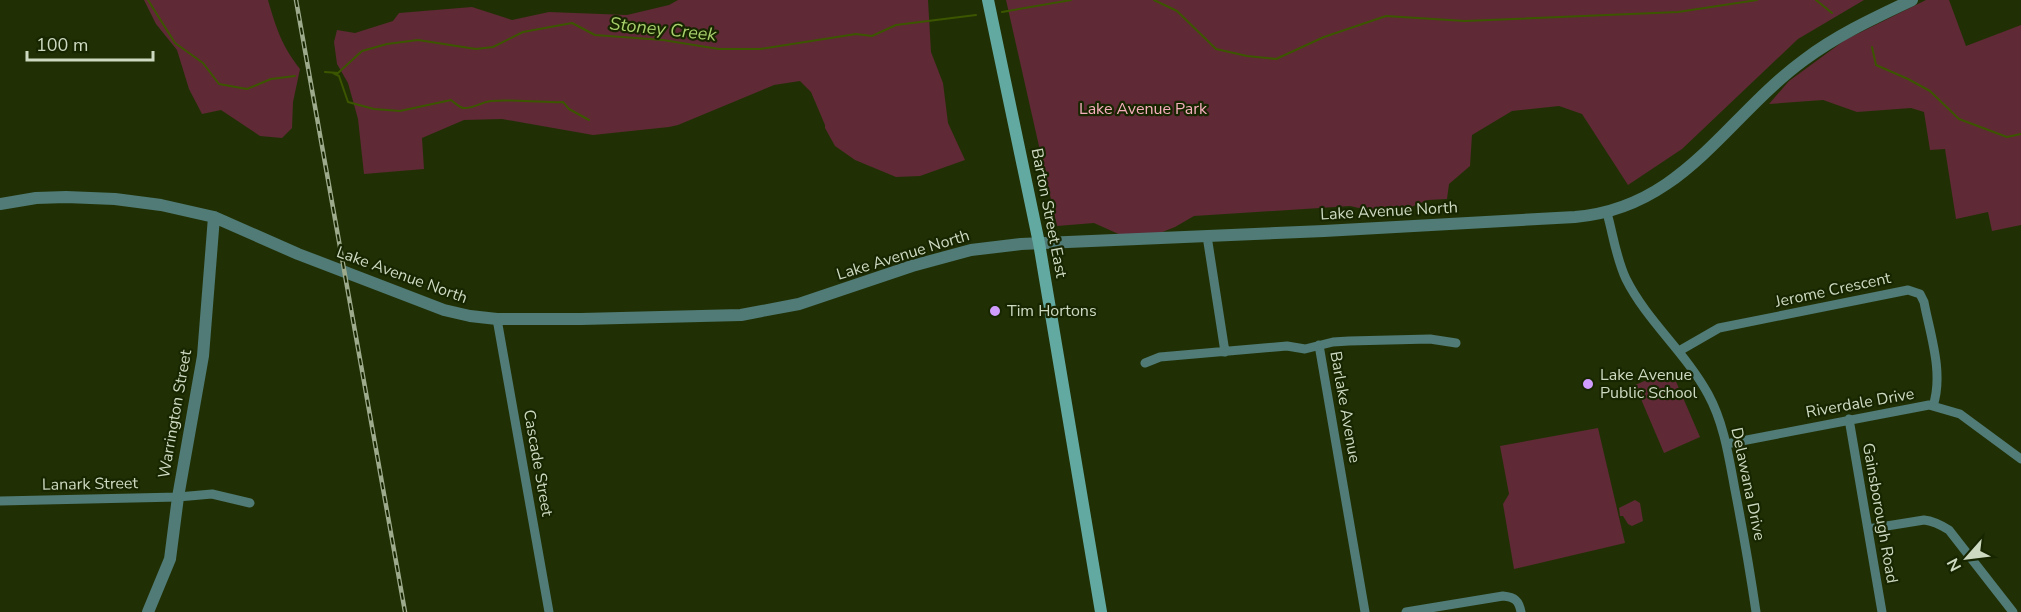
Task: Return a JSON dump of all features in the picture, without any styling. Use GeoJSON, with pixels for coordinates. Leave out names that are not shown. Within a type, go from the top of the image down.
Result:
{"type":"FeatureCollection","features":[{"type":"Feature","properties":{"kind":"main road","name":"Barton Street East"},"geometry":{"type":"LineString","coordinates":[[988,0],[1039,243],[1101,612]]}},
{"type":"Feature","properties":{"kind":"street","name":"Lake Avenue North"},"geometry":{"type":"LineString","coordinates":[[0,204],[36,198],[115,199],[161,205],[214,217],[298,254],[444,310],[470,316],[497,319],[736,315],[799,304],[912,266],[971,250],[1039,243],[1575,217],[1607,213],[1645,198],[1683,174],[1753,105],[1804,60],[1859,25],[1912,0]]}},
{"type":"Feature","properties":{"kind":"street","name":"Delawana Drive"},"geometry":{"type":"LineString","coordinates":[[1607,213],[1625,277],[1636,297],[1680,351],[1709,395],[1720,422],[1756,612]]}},
{"type":"Feature","properties":{"kind":"street","name":"Warrington Street"},"geometry":{"type":"LineString","coordinates":[[148,612],[170,559],[178,497],[203,356],[214,217]]}},
{"type":"Feature","properties":{"kind":"street"},"geometry":{"type":"LineString","coordinates":[[1207,236],[1225,352]]}},
{"type":"Feature","properties":{"kind":"street","name":"Jerome Crescent"},"geometry":{"type":"LineString","coordinates":[[1680,351],[1719,328],[1908,290],[1920,294],[1924,302],[1936,368],[1936,392],[1933,406]]}},
{"type":"Feature","properties":{"kind":"street","name":"Cascade Street"},"geometry":{"type":"LineString","coordinates":[[497,319],[549,612]]}},
{"type":"Feature","properties":{"kind":"street"},"geometry":{"type":"LineString","coordinates":[[1319,345],[1349,341],[1430,339],[1456,343]]}},
{"type":"Feature","properties":{"kind":"street","name":"Barlake Avenue"},"geometry":{"type":"LineString","coordinates":[[1145,363],[1160,357],[1287,346],[1305,349],[1319,345],[1365,612]]}},
{"type":"Feature","properties":{"kind":"street","name":"Riverdale Drive"},"geometry":{"type":"LineString","coordinates":[[1726,444],[1849,419],[1933,406],[1960,414],[2021,459]]}},
{"type":"Feature","properties":{"kind":"street","name":"Gainsborough Road"},"geometry":{"type":"LineString","coordinates":[[1849,419],[1882,612]]}},
{"type":"Feature","properties":{"kind":"street","name":"Lanark Street"},"geometry":{"type":"LineString","coordinates":[[0,501],[178,497],[212,494],[250,503]]}},
{"type":"Feature","properties":{"kind":"street"},"geometry":{"type":"LineString","coordinates":[[1868,529],[1924,520],[1933,521],[1949,530],[2013,612]]}},
{"type":"Feature","properties":{"kind":"street"},"geometry":{"type":"LineString","coordinates":[[1406,612],[1503,596],[1516,600],[1521,612]]}},
{"type":"Feature","properties":{"kind":"green space"},"geometry":{"type":"Polygon","coordinates":[[[144,0],[268,0],[280,36],[300,69],[293,102],[292,128],[282,138],[260,136],[221,110],[202,114],[189,89],[177,50],[156,24],[144,0]]]}},
{"type":"Feature","properties":{"kind":"green space"},"geometry":{"type":"Polygon","coordinates":[[[678,0],[928,0],[931,52],[943,83],[948,123],[965,160],[920,176],[896,177],[855,160],[835,146],[825,128],[811,92],[800,81],[774,85],[669,127],[593,135],[502,119],[464,120],[422,138],[424,169],[364,174],[358,119],[348,83],[337,64],[334,42],[337,30],[355,33],[393,21],[399,13],[472,7],[512,20],[549,12],[627,15],[669,5],[678,0]]]}},
{"type":"Feature","properties":{"kind":"green space","name":"Lake Avenue Park"},"geometry":{"type":"Polygon","coordinates":[[[1006,0],[1864,0],[1798,39],[1682,149],[1628,185],[1582,114],[1559,106],[1512,111],[1472,135],[1470,166],[1449,184],[1447,199],[1428,200],[1399,212],[1372,211],[1350,206],[1194,216],[1150,237],[1123,236],[1094,223],[1057,226],[1006,0]]]}},
{"type":"Feature","properties":{"kind":"green space"},"geometry":{"type":"Polygon","coordinates":[[[1926,0],[1949,0],[1966,46],[2021,25],[2021,225],[1992,231],[1988,212],[1956,219],[1945,149],[1930,150],[1924,112],[1911,108],[1857,112],[1823,100],[1769,104],[1789,81],[1845,40],[1926,0]]]}},
{"type":"Feature","properties":{"kind":"green space"},"geometry":{"type":"Polygon","coordinates":[[[1671,370],[1700,437],[1664,453],[1635,385],[1671,370]]]}},
{"type":"Feature","properties":{"kind":"green space"},"geometry":{"type":"Polygon","coordinates":[[[1598,428],[1625,543],[1514,569],[1503,504],[1509,494],[1500,446],[1598,428]]]}},
{"type":"Feature","properties":{"kind":"green space"},"geometry":{"type":"Polygon","coordinates":[[[1635,500],[1640,503],[1643,521],[1632,526],[1623,516],[1620,516],[1619,508],[1635,500]]]}},
{"type":"Feature","properties":{"kind":"waterway","name":"Stoney Creek"},"geometry":{"type":"LineString","coordinates":[[148,0],[175,43],[203,63],[219,84],[247,89],[271,79],[295,76]]}},
{"type":"Feature","properties":{"kind":"waterway","name":"Stoney Creek"},"geometry":{"type":"LineString","coordinates":[[1002,12],[1071,0]]}},
{"type":"Feature","properties":{"kind":"waterway"},"geometry":{"type":"LineString","coordinates":[[1154,0],[1177,11],[1216,49],[1247,56],[1276,59],[1324,37],[1386,16],[1465,21],[1678,12],[1757,0]]}},
{"type":"Feature","properties":{"kind":"waterway"},"geometry":{"type":"LineString","coordinates":[[1816,0],[1832,13]]}},
{"type":"Feature","properties":{"kind":"waterway","name":"Stoney Creek"},"geometry":{"type":"LineString","coordinates":[[325,72],[338,73],[362,51],[387,44],[418,40],[476,49],[493,47],[523,32],[572,23],[595,35],[663,40],[719,49],[760,49],[856,34],[872,36],[896,25],[976,15]]}},
{"type":"Feature","properties":{"kind":"waterway"},"geometry":{"type":"LineString","coordinates":[[1872,47],[1876,65],[1930,91],[1959,119],[2007,137],[2021,134]]}},
{"type":"Feature","properties":{"kind":"waterway"},"geometry":{"type":"LineString","coordinates":[[333,73],[339,76],[348,102],[374,109],[400,111],[451,100],[463,108],[491,101],[563,102],[569,109],[589,120]]}},
{"type":"Feature","properties":{"kind":"railway"},"geometry":{"type":"LineString","coordinates":[[296,0],[405,612]]}},
{"type":"Feature","properties":{"kind":"place","name":"Tim Hortons"},"geometry":{"type":"Point","coordinates":[995,311]}},
{"type":"Feature","properties":{"kind":"place","name":"Lake Avenue Public School"},"geometry":{"type":"Point","coordinates":[1588,384]}}]}
